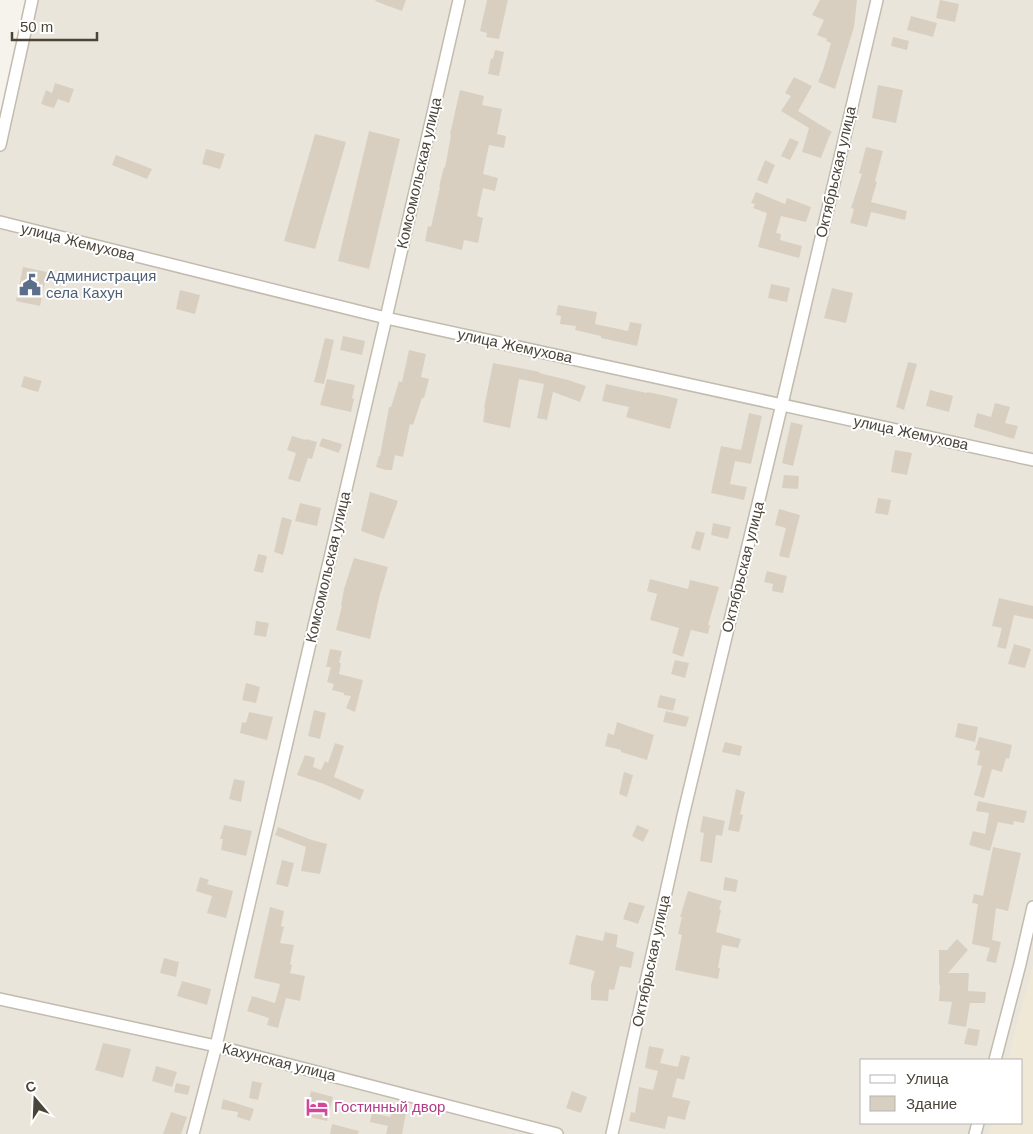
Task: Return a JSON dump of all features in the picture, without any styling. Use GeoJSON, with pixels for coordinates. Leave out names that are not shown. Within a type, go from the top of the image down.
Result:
{"type":"FeatureCollection","features":[{"type":"Feature","properties":{"kind":"street"},"geometry":{"type":"LineString","coordinates":[[0,145],[32,0]]}},
{"type":"Feature","properties":{"kind":"street","name":"Комсомольская улица"},"geometry":{"type":"LineString","coordinates":[[193,1134],[216,1046],[459,0]]}},
{"type":"Feature","properties":{"kind":"street","name":"Октябрьская улица"},"geometry":{"type":"LineString","coordinates":[[612,1134],[681,826],[877,0]]}},
{"type":"Feature","properties":{"kind":"street","name":"улица Жемухова"},"geometry":{"type":"LineString","coordinates":[[0,222],[386,318],[1033,460]]}},
{"type":"Feature","properties":{"kind":"street"},"geometry":{"type":"LineString","coordinates":[[995,1059],[1033,908]]}},
{"type":"Feature","properties":{"kind":"street","name":"Кахунская улица"},"geometry":{"type":"LineString","coordinates":[[0,998],[216,1046],[556,1134]]}},
{"type":"Feature","properties":{"kind":"shaded area"},"geometry":{"type":"Polygon","coordinates":[[[32,0],[1033,0],[1033,1134],[0,1134],[0,145],[32,0]]]}},
{"type":"Feature","properties":{"kind":"shaded area"},"geometry":{"type":"Polygon","coordinates":[[[1033,964],[1033,1134],[989,1134],[992,1124],[1023,1124],[1023,1059],[1008,1059],[1033,964]]]}},
{"type":"Feature","properties":{"kind":"building"},"geometry":{"type":"Polygon","coordinates":[[[376,0],[406,0],[402,11],[376,0]]]}},
{"type":"Feature","properties":{"kind":"building"},"geometry":{"type":"Polygon","coordinates":[[[487,0],[508,0],[499,39],[486,37],[487,33],[480,31],[487,0]]]}},
{"type":"Feature","properties":{"kind":"building"},"geometry":{"type":"Polygon","coordinates":[[[820,0],[857,0],[854,27],[835,89],[818,82],[831,43],[817,35],[824,20],[812,15],[820,0]]]}},
{"type":"Feature","properties":{"kind":"building"},"geometry":{"type":"Polygon","coordinates":[[[940,0],[959,4],[955,22],[936,18],[940,0]]]}},
{"type":"Feature","properties":{"kind":"building"},"geometry":{"type":"Polygon","coordinates":[[[911,16],[937,23],[933,37],[907,30],[911,16]]]}},
{"type":"Feature","properties":{"kind":"building"},"geometry":{"type":"Polygon","coordinates":[[[893,37],[909,41],[907,50],[891,46],[893,37]]]}},
{"type":"Feature","properties":{"kind":"building"},"geometry":{"type":"Polygon","coordinates":[[[495,50],[504,52],[499,76],[488,74],[491,58],[493,59],[495,50]]]}},
{"type":"Feature","properties":{"kind":"building"},"geometry":{"type":"Polygon","coordinates":[[[794,77],[812,86],[798,111],[832,132],[821,158],[802,152],[809,128],[781,111],[791,96],[785,93],[794,77]]]}},
{"type":"Feature","properties":{"kind":"building"},"geometry":{"type":"Polygon","coordinates":[[[55,83],[74,89],[69,103],[58,99],[54,108],[41,104],[46,90],[52,93],[55,83]]]}},
{"type":"Feature","properties":{"kind":"building"},"geometry":{"type":"Polygon","coordinates":[[[878,85],[903,90],[896,123],[872,118],[878,85]]]}},
{"type":"Feature","properties":{"kind":"building"},"geometry":{"type":"Polygon","coordinates":[[[460,90],[484,96],[482,105],[502,109],[497,134],[506,136],[504,148],[489,145],[483,174],[498,178],[495,191],[483,188],[477,216],[483,218],[478,243],[464,240],[462,250],[425,241],[428,226],[431,227],[445,168],[450,134],[460,90]]]}},
{"type":"Feature","properties":{"kind":"building"},"geometry":{"type":"Polygon","coordinates":[[[369,131],[400,139],[369,269],[338,261],[369,131]]]}},
{"type":"Feature","properties":{"kind":"building"},"geometry":{"type":"Polygon","coordinates":[[[315,134],[346,142],[315,249],[284,241],[315,134]]]}},
{"type":"Feature","properties":{"kind":"building"},"geometry":{"type":"Polygon","coordinates":[[[790,138],[799,142],[790,160],[781,156],[790,138]]]}},
{"type":"Feature","properties":{"kind":"building"},"geometry":{"type":"Polygon","coordinates":[[[866,147],[883,151],[871,202],[907,211],[905,220],[871,212],[867,227],[850,223],[854,209],[851,208],[862,174],[859,173],[866,147]]]}},
{"type":"Feature","properties":{"kind":"building"},"geometry":{"type":"Polygon","coordinates":[[[206,149],[225,154],[220,169],[202,164],[206,149]]]}},
{"type":"Feature","properties":{"kind":"building"},"geometry":{"type":"Polygon","coordinates":[[[116,155],[152,169],[147,179],[112,165],[116,155]]]}},
{"type":"Feature","properties":{"kind":"building"},"geometry":{"type":"Polygon","coordinates":[[[765,160],[775,165],[767,184],[757,180],[765,160]]]}},
{"type":"Feature","properties":{"kind":"building"},"geometry":{"type":"Polygon","coordinates":[[[756,192],[785,204],[787,198],[811,207],[806,222],[781,216],[776,233],[781,234],[780,240],[802,246],[799,258],[758,247],[767,213],[753,208],[755,204],[751,203],[756,192]]]}},
{"type":"Feature","properties":{"kind":"building"},"geometry":{"type":"Polygon","coordinates":[[[23,267],[47,272],[40,306],[16,301],[23,267]]]}},
{"type":"Feature","properties":{"kind":"building"},"geometry":{"type":"Polygon","coordinates":[[[771,284],[790,288],[787,302],[768,298],[771,284]]]}},
{"type":"Feature","properties":{"kind":"building"},"geometry":{"type":"Polygon","coordinates":[[[832,288],[853,293],[846,323],[824,318],[832,288]]]}},
{"type":"Feature","properties":{"kind":"building"},"geometry":{"type":"Polygon","coordinates":[[[180,290],[200,295],[195,314],[176,309],[180,290]]]}},
{"type":"Feature","properties":{"kind":"building"},"geometry":{"type":"Polygon","coordinates":[[[558,305],[597,312],[595,324],[628,331],[630,322],[642,324],[637,346],[575,330],[576,326],[560,324],[561,316],[556,315],[558,305]]]}},
{"type":"Feature","properties":{"kind":"building"},"geometry":{"type":"Polygon","coordinates":[[[343,336],[365,341],[362,355],[340,350],[343,336]]]}},
{"type":"Feature","properties":{"kind":"building"},"geometry":{"type":"Polygon","coordinates":[[[325,338],[334,340],[324,384],[314,382],[325,338]]]}},
{"type":"Feature","properties":{"kind":"building"},"geometry":{"type":"Polygon","coordinates":[[[409,350],[426,354],[421,377],[429,379],[424,398],[422,398],[413,425],[410,424],[403,457],[395,455],[392,470],[386,470],[376,467],[380,456],[389,407],[391,407],[399,381],[402,382],[409,350]]]}},
{"type":"Feature","properties":{"kind":"building"},"geometry":{"type":"Polygon","coordinates":[[[908,362],[917,364],[904,410],[896,407],[908,362]]]}},
{"type":"Feature","properties":{"kind":"building"},"geometry":{"type":"Polygon","coordinates":[[[493,363],[540,372],[586,386],[580,402],[553,392],[547,420],[537,418],[544,384],[519,379],[510,428],[483,422],[493,363]]]}},
{"type":"Feature","properties":{"kind":"building"},"geometry":{"type":"Polygon","coordinates":[[[24,376],[42,381],[38,392],[21,387],[24,376]]]}},
{"type":"Feature","properties":{"kind":"building"},"geometry":{"type":"Polygon","coordinates":[[[327,379],[355,385],[351,412],[320,405],[327,379]]]}},
{"type":"Feature","properties":{"kind":"building"},"geometry":{"type":"Polygon","coordinates":[[[606,384],[678,399],[670,429],[626,417],[629,407],[602,401],[606,384]]]}},
{"type":"Feature","properties":{"kind":"building"},"geometry":{"type":"Polygon","coordinates":[[[930,390],[953,396],[949,412],[926,406],[930,390]]]}},
{"type":"Feature","properties":{"kind":"building"},"geometry":{"type":"Polygon","coordinates":[[[995,403],[1010,407],[1005,423],[1018,426],[1014,439],[974,427],[977,413],[991,417],[995,403]]]}},
{"type":"Feature","properties":{"kind":"building"},"geometry":{"type":"Polygon","coordinates":[[[749,413],[762,416],[751,464],[735,461],[730,484],[747,487],[744,500],[711,493],[721,446],[741,450],[749,413]]]}},
{"type":"Feature","properties":{"kind":"building"},"geometry":{"type":"Polygon","coordinates":[[[791,422],[803,425],[793,466],[782,463],[791,422]]]}},
{"type":"Feature","properties":{"kind":"building"},"geometry":{"type":"Polygon","coordinates":[[[292,436],[317,442],[312,459],[308,458],[300,482],[288,479],[296,453],[287,450],[292,436]]]}},
{"type":"Feature","properties":{"kind":"building"},"geometry":{"type":"Polygon","coordinates":[[[322,438],[342,444],[339,453],[319,446],[322,438]]]}},
{"type":"Feature","properties":{"kind":"building"},"geometry":{"type":"Polygon","coordinates":[[[895,450],[912,453],[907,475],[891,472],[895,450]]]}},
{"type":"Feature","properties":{"kind":"building"},"geometry":{"type":"Polygon","coordinates":[[[784,475],[799,476],[798,489],[782,488],[784,475]]]}},
{"type":"Feature","properties":{"kind":"building"},"geometry":{"type":"Polygon","coordinates":[[[370,492],[398,501],[384,539],[361,531],[370,492]]]}},
{"type":"Feature","properties":{"kind":"building"},"geometry":{"type":"Polygon","coordinates":[[[878,498],[891,500],[888,515],[875,513],[878,498]]]}},
{"type":"Feature","properties":{"kind":"building"},"geometry":{"type":"Polygon","coordinates":[[[300,503],[321,508],[317,526],[295,521],[300,503]]]}},
{"type":"Feature","properties":{"kind":"building"},"geometry":{"type":"Polygon","coordinates":[[[779,509],[800,515],[789,558],[779,556],[786,528],[775,525],[779,509]]]}},
{"type":"Feature","properties":{"kind":"building"},"geometry":{"type":"Polygon","coordinates":[[[282,517],[292,520],[283,555],[274,552],[282,517]]]}},
{"type":"Feature","properties":{"kind":"building"},"geometry":{"type":"Polygon","coordinates":[[[713,523],[731,527],[728,539],[711,535],[713,523]]]}},
{"type":"Feature","properties":{"kind":"building"},"geometry":{"type":"Polygon","coordinates":[[[696,531],[705,533],[700,551],[691,548],[696,531]]]}},
{"type":"Feature","properties":{"kind":"building"},"geometry":{"type":"Polygon","coordinates":[[[258,554],[267,556],[263,573],[254,571],[258,554]]]}},
{"type":"Feature","properties":{"kind":"building"},"geometry":{"type":"Polygon","coordinates":[[[354,558],[388,567],[370,639],[336,630],[344,589],[354,558]]]}},
{"type":"Feature","properties":{"kind":"building"},"geometry":{"type":"Polygon","coordinates":[[[767,571],[787,576],[783,593],[772,591],[773,584],[764,582],[767,571]]]}},
{"type":"Feature","properties":{"kind":"building"},"geometry":{"type":"Polygon","coordinates":[[[650,579],[688,589],[690,580],[719,587],[708,625],[710,625],[708,634],[691,630],[683,657],[672,653],[679,628],[650,620],[657,594],[647,591],[650,579]]]}},
{"type":"Feature","properties":{"kind":"building"},"geometry":{"type":"Polygon","coordinates":[[[999,598],[1033,606],[1033,619],[1014,615],[1006,649],[997,647],[1002,628],[992,626],[999,598]]]}},
{"type":"Feature","properties":{"kind":"building"},"geometry":{"type":"Polygon","coordinates":[[[256,621],[269,623],[266,637],[254,635],[256,621]]]}},
{"type":"Feature","properties":{"kind":"building"},"geometry":{"type":"Polygon","coordinates":[[[1014,644],[1031,649],[1025,668],[1008,664],[1014,644]]]}},
{"type":"Feature","properties":{"kind":"building"},"geometry":{"type":"Polygon","coordinates":[[[330,649],[342,651],[339,674],[363,680],[355,712],[346,708],[351,696],[332,690],[334,684],[327,682],[331,667],[326,667],[330,649]]]}},
{"type":"Feature","properties":{"kind":"building"},"geometry":{"type":"Polygon","coordinates":[[[675,660],[689,663],[685,678],[671,674],[675,660]]]}},
{"type":"Feature","properties":{"kind":"building"},"geometry":{"type":"Polygon","coordinates":[[[246,683],[260,687],[256,703],[242,700],[246,683]]]}},
{"type":"Feature","properties":{"kind":"building"},"geometry":{"type":"Polygon","coordinates":[[[660,695],[676,699],[673,711],[657,707],[660,695]]]}},
{"type":"Feature","properties":{"kind":"building"},"geometry":{"type":"Polygon","coordinates":[[[314,710],[326,713],[320,739],[308,736],[314,710]]]}},
{"type":"Feature","properties":{"kind":"building"},"geometry":{"type":"Polygon","coordinates":[[[666,711],[689,717],[686,727],[663,722],[666,711]]]}},
{"type":"Feature","properties":{"kind":"building"},"geometry":{"type":"Polygon","coordinates":[[[249,712],[273,717],[267,740],[240,733],[242,722],[246,723],[249,712]]]}},
{"type":"Feature","properties":{"kind":"building"},"geometry":{"type":"Polygon","coordinates":[[[617,722],[654,735],[647,760],[605,746],[608,733],[614,735],[617,722]]]}},
{"type":"Feature","properties":{"kind":"building"},"geometry":{"type":"Polygon","coordinates":[[[958,723],[978,727],[975,742],[955,737],[958,723]]]}},
{"type":"Feature","properties":{"kind":"building"},"geometry":{"type":"Polygon","coordinates":[[[979,737],[1012,745],[1009,759],[1006,758],[1002,772],[992,769],[984,798],[974,795],[982,766],[977,765],[980,751],[975,750],[979,737]]]}},
{"type":"Feature","properties":{"kind":"building"},"geometry":{"type":"Polygon","coordinates":[[[725,742],[742,746],[740,756],[722,752],[725,742]]]}},
{"type":"Feature","properties":{"kind":"building"},"geometry":{"type":"Polygon","coordinates":[[[335,743],[344,746],[334,777],[364,790],[360,800],[324,784],[297,775],[305,755],[315,758],[313,767],[321,770],[325,761],[328,763],[335,743]]]}},
{"type":"Feature","properties":{"kind":"building"},"geometry":{"type":"Polygon","coordinates":[[[624,772],[633,775],[627,797],[619,794],[624,772]]]}},
{"type":"Feature","properties":{"kind":"building"},"geometry":{"type":"Polygon","coordinates":[[[234,779],[245,781],[241,802],[229,799],[234,779]]]}},
{"type":"Feature","properties":{"kind":"building"},"geometry":{"type":"Polygon","coordinates":[[[736,789],[745,792],[740,814],[743,815],[739,832],[728,830],[736,789]]]}},
{"type":"Feature","properties":{"kind":"building"},"geometry":{"type":"Polygon","coordinates":[[[978,801],[1027,811],[1024,823],[1014,821],[1013,825],[998,822],[990,851],[969,845],[973,831],[985,834],[989,813],[976,811],[978,801]]]}},
{"type":"Feature","properties":{"kind":"building"},"geometry":{"type":"Polygon","coordinates":[[[703,816],[725,821],[722,836],[716,835],[712,863],[700,861],[704,833],[700,832],[703,816]]]}},
{"type":"Feature","properties":{"kind":"building"},"geometry":{"type":"Polygon","coordinates":[[[224,825],[252,831],[246,856],[221,850],[223,839],[220,839],[224,825]]]}},
{"type":"Feature","properties":{"kind":"building"},"geometry":{"type":"Polygon","coordinates":[[[637,825],[649,830],[643,842],[632,836],[637,825]]]}},
{"type":"Feature","properties":{"kind":"building"},"geometry":{"type":"Polygon","coordinates":[[[278,827],[327,844],[320,874],[301,871],[306,847],[275,835],[278,827]]]}},
{"type":"Feature","properties":{"kind":"building"},"geometry":{"type":"Polygon","coordinates":[[[993,847],[1021,853],[1008,911],[996,908],[992,940],[1001,942],[996,963],[986,961],[990,948],[972,944],[978,904],[972,903],[974,894],[983,896],[993,847]]]}},
{"type":"Feature","properties":{"kind":"building"},"geometry":{"type":"Polygon","coordinates":[[[282,860],[294,863],[288,887],[276,884],[282,860]]]}},
{"type":"Feature","properties":{"kind":"building"},"geometry":{"type":"Polygon","coordinates":[[[200,877],[209,880],[207,884],[233,891],[226,918],[207,913],[212,896],[196,891],[200,877]]]}},
{"type":"Feature","properties":{"kind":"building"},"geometry":{"type":"Polygon","coordinates":[[[725,877],[738,880],[736,892],[723,890],[725,877]]]}},
{"type":"Feature","properties":{"kind":"building"},"geometry":{"type":"Polygon","coordinates":[[[688,891],[722,901],[716,932],[741,939],[738,948],[722,945],[718,979],[675,970],[682,935],[678,934],[682,917],[680,917],[688,891]]]}},
{"type":"Feature","properties":{"kind":"building"},"geometry":{"type":"Polygon","coordinates":[[[629,902],[645,906],[638,924],[623,919],[629,902]]]}},
{"type":"Feature","properties":{"kind":"building"},"geometry":{"type":"Polygon","coordinates":[[[270,907],[284,911],[281,926],[284,927],[280,943],[294,945],[290,973],[305,976],[300,1001],[286,998],[278,1028],[267,1025],[269,1018],[247,1011],[252,996],[275,1003],[280,984],[254,978],[270,907]]]}},
{"type":"Feature","properties":{"kind":"building"},"geometry":{"type":"Polygon","coordinates":[[[605,932],[618,935],[616,947],[634,952],[631,968],[620,966],[614,990],[609,989],[608,1001],[591,1000],[591,985],[595,971],[569,964],[576,935],[603,941],[605,932]]]}},
{"type":"Feature","properties":{"kind":"building"},"geometry":{"type":"Polygon","coordinates":[[[957,939],[968,950],[948,973],[969,973],[968,991],[986,992],[985,1003],[970,1003],[966,1027],[948,1024],[952,1002],[939,1001],[939,950],[947,950],[957,939]]]}},
{"type":"Feature","properties":{"kind":"building"},"geometry":{"type":"Polygon","coordinates":[[[164,958],[179,962],[176,977],[160,973],[164,958]]]}},
{"type":"Feature","properties":{"kind":"building"},"geometry":{"type":"Polygon","coordinates":[[[182,981],[211,989],[207,1005],[177,996],[182,981]]]}},
{"type":"Feature","properties":{"kind":"building"},"geometry":{"type":"Polygon","coordinates":[[[968,1028],[980,1030],[977,1046],[964,1044],[968,1028]]]}},
{"type":"Feature","properties":{"kind":"building"},"geometry":{"type":"Polygon","coordinates":[[[103,1043],[131,1049],[123,1078],[95,1070],[103,1043]]]}},
{"type":"Feature","properties":{"kind":"building"},"geometry":{"type":"Polygon","coordinates":[[[649,1046],[664,1049],[660,1063],[678,1067],[681,1055],[690,1057],[684,1080],[677,1078],[672,1097],[690,1101],[685,1120],[668,1116],[665,1129],[629,1121],[631,1112],[635,1113],[639,1087],[653,1090],[658,1071],[645,1068],[649,1046]]]}},
{"type":"Feature","properties":{"kind":"building"},"geometry":{"type":"Polygon","coordinates":[[[156,1066],[177,1072],[172,1087],[152,1081],[156,1066]]]}},
{"type":"Feature","properties":{"kind":"building"},"geometry":{"type":"Polygon","coordinates":[[[252,1081],[262,1083],[258,1100],[249,1098],[252,1081]]]}},
{"type":"Feature","properties":{"kind":"building"},"geometry":{"type":"Polygon","coordinates":[[[176,1083],[190,1086],[188,1095],[174,1092],[176,1083]]]}},
{"type":"Feature","properties":{"kind":"building"},"geometry":{"type":"Polygon","coordinates":[[[311,1091],[333,1097],[327,1121],[305,1116],[311,1091]]]}},
{"type":"Feature","properties":{"kind":"building"},"geometry":{"type":"Polygon","coordinates":[[[572,1091],[587,1097],[581,1113],[566,1108],[572,1091]]]}},
{"type":"Feature","properties":{"kind":"building"},"geometry":{"type":"Polygon","coordinates":[[[223,1099],[254,1109],[250,1121],[237,1117],[238,1112],[221,1109],[223,1099]]]}},
{"type":"Feature","properties":{"kind":"building"},"geometry":{"type":"Polygon","coordinates":[[[394,1110],[406,1113],[402,1134],[386,1134],[388,1126],[370,1122],[372,1113],[390,1117],[394,1110]]]}},
{"type":"Feature","properties":{"kind":"building"},"geometry":{"type":"Polygon","coordinates":[[[171,1112],[187,1117],[181,1134],[163,1134],[171,1112]]]}},
{"type":"Feature","properties":{"kind":"building"},"geometry":{"type":"Polygon","coordinates":[[[332,1124],[359,1131],[358,1134],[330,1134],[332,1124]]]}},
{"type":"Feature","properties":{"kind":"place","name":"Администрация села Кахун"},"geometry":{"type":"Point","coordinates":[30,285]}},
{"type":"Feature","properties":{"kind":"place","name":"Гостинный двор"},"geometry":{"type":"Point","coordinates":[317,1107]}}]}
